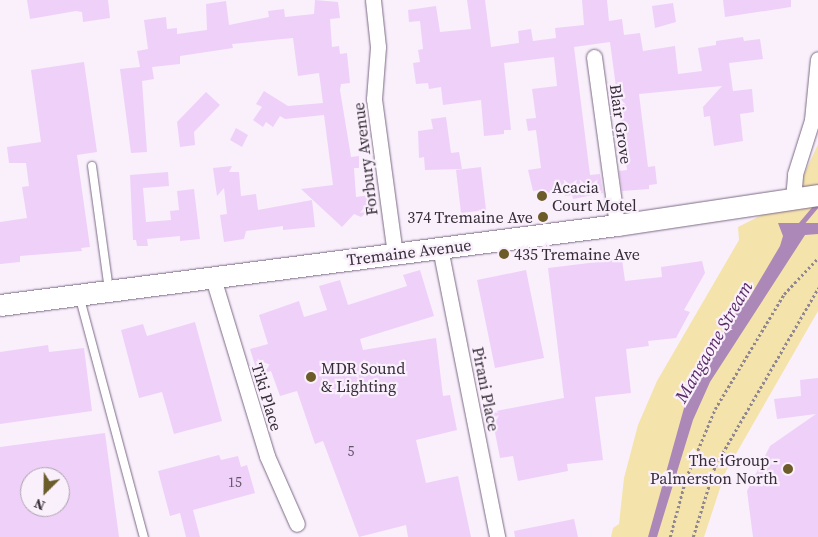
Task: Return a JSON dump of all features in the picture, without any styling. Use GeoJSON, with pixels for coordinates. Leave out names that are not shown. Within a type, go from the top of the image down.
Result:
{"type":"FeatureCollection","features":[{"type":"Feature","properties":{"kind":"main road","name":"Tremaine Avenue"},"geometry":{"type":"LineString","coordinates":[[0,305],[617,225],[818,195]]}},
{"type":"Feature","properties":{"kind":"street","name":"Forbury Avenue"},"geometry":{"type":"LineString","coordinates":[[373,0],[378,47],[374,99],[395,254]]}},
{"type":"Feature","properties":{"kind":"street","name":"Blair Grove"},"geometry":{"type":"LineString","coordinates":[[594,57],[617,225]]}},
{"type":"Feature","properties":{"kind":"street"},"geometry":{"type":"LineString","coordinates":[[793,199],[795,174],[812,120],[818,58]]}},
{"type":"Feature","properties":{"kind":"street","name":"Pirani Place"},"geometry":{"type":"LineString","coordinates":[[440,248],[497,537]]}},
{"type":"Feature","properties":{"kind":"street","name":"Tiki Place"},"geometry":{"type":"LineString","coordinates":[[213,278],[267,456],[297,524]]}},
{"type":"Feature","properties":{"kind":"lane"},"geometry":{"type":"LineString","coordinates":[[92,166],[109,291]]}},
{"type":"Feature","properties":{"kind":"lane"},"geometry":{"type":"LineString","coordinates":[[79,295],[144,537]]}},
{"type":"Feature","properties":{"kind":"path"},"geometry":{"type":"LineString","coordinates":[[670,537],[686,478],[715,409],[784,294],[818,258]]}},
{"type":"Feature","properties":{"kind":"path"},"geometry":{"type":"LineString","coordinates":[[693,537],[716,466],[818,288]]}},
{"type":"Feature","properties":{"kind":"shaded area"},"geometry":{"type":"Polygon","coordinates":[[[818,144],[818,311],[725,473],[704,537],[611,537],[613,528],[619,524],[624,478],[638,425],[657,381],[739,240],[738,227],[793,199],[818,144]]]}},
{"type":"Feature","properties":{"kind":"shaded area"},"geometry":{"type":"Polygon","coordinates":[[[778,223],[818,223],[818,234],[805,235],[710,382],[693,420],[657,537],[648,537],[684,408],[713,351],[740,306],[748,300],[780,246],[783,236],[778,223]]]}},
{"type":"Feature","properties":{"kind":"building"},"geometry":{"type":"Polygon","coordinates":[[[27,0],[108,0],[110,18],[83,22],[82,12],[76,11],[30,19],[27,0]]]}},
{"type":"Feature","properties":{"kind":"building"},"geometry":{"type":"Polygon","coordinates":[[[315,0],[338,2],[340,18],[330,19],[332,47],[339,46],[340,54],[347,53],[350,83],[341,84],[340,90],[351,157],[359,156],[359,168],[354,168],[356,197],[370,195],[372,207],[361,217],[354,214],[342,227],[301,189],[333,185],[324,115],[285,119],[280,116],[273,127],[266,122],[263,127],[253,120],[262,107],[256,104],[264,91],[288,106],[323,103],[319,73],[298,76],[293,38],[232,44],[233,48],[180,56],[180,64],[152,67],[154,79],[142,81],[147,152],[131,153],[120,69],[140,67],[137,51],[148,49],[144,20],[166,17],[167,29],[177,28],[177,34],[207,30],[206,4],[226,1],[229,25],[269,17],[268,11],[284,9],[285,17],[314,14],[315,0]]]}},
{"type":"Feature","properties":{"kind":"building"},"geometry":{"type":"Polygon","coordinates":[[[467,0],[485,0],[491,47],[519,43],[518,31],[531,29],[533,41],[556,38],[555,28],[584,25],[582,0],[607,0],[609,21],[622,19],[624,35],[640,33],[643,51],[675,46],[678,74],[702,71],[698,48],[716,45],[716,41],[743,37],[744,41],[760,39],[763,59],[729,63],[733,91],[752,89],[754,112],[740,114],[743,141],[714,146],[710,116],[704,117],[703,107],[722,86],[639,94],[648,167],[655,166],[657,184],[649,185],[649,189],[622,191],[619,171],[627,170],[610,42],[574,47],[590,175],[600,174],[603,193],[573,199],[572,195],[565,196],[564,190],[541,194],[540,190],[533,191],[528,170],[541,168],[536,130],[528,131],[526,119],[536,118],[532,89],[557,86],[554,57],[504,63],[511,130],[504,130],[504,134],[484,136],[481,100],[443,105],[441,87],[429,89],[428,83],[416,84],[413,63],[420,62],[418,50],[423,49],[420,21],[409,22],[408,10],[436,6],[440,32],[471,29],[467,0]]]}},
{"type":"Feature","properties":{"kind":"building"},"geometry":{"type":"Polygon","coordinates":[[[723,0],[791,0],[791,7],[725,17],[723,0]]]}},
{"type":"Feature","properties":{"kind":"building"},"geometry":{"type":"Polygon","coordinates":[[[673,3],[676,22],[655,28],[652,6],[673,3]]]}},
{"type":"Feature","properties":{"kind":"building"},"geometry":{"type":"Polygon","coordinates":[[[84,62],[97,152],[77,155],[90,247],[81,248],[82,251],[20,256],[20,262],[0,264],[0,222],[27,218],[22,187],[29,186],[26,163],[9,163],[7,147],[41,142],[31,70],[84,62]]]}},
{"type":"Feature","properties":{"kind":"building"},"geometry":{"type":"Polygon","coordinates":[[[206,92],[220,105],[194,132],[195,145],[180,147],[177,122],[206,92]]]}},
{"type":"Feature","properties":{"kind":"building"},"geometry":{"type":"Polygon","coordinates":[[[446,117],[451,153],[459,152],[462,169],[425,170],[424,157],[419,158],[418,131],[433,129],[431,119],[446,117]]]}},
{"type":"Feature","properties":{"kind":"building"},"geometry":{"type":"Polygon","coordinates":[[[236,128],[248,135],[242,147],[230,140],[236,128]]]}},
{"type":"Feature","properties":{"kind":"building"},"geometry":{"type":"Polygon","coordinates":[[[232,166],[229,172],[239,172],[241,196],[256,194],[258,210],[312,200],[315,227],[283,230],[283,226],[246,231],[244,239],[224,242],[220,215],[227,214],[224,188],[217,196],[213,168],[232,166]]]}},
{"type":"Feature","properties":{"kind":"building"},"geometry":{"type":"Polygon","coordinates":[[[481,167],[486,210],[461,213],[456,170],[481,167]]]}},
{"type":"Feature","properties":{"kind":"building"},"geometry":{"type":"Polygon","coordinates":[[[168,172],[169,186],[143,188],[146,222],[171,220],[170,211],[179,210],[177,191],[194,189],[200,239],[180,241],[180,236],[147,239],[148,246],[137,246],[136,240],[133,240],[130,175],[168,172]]]}},
{"type":"Feature","properties":{"kind":"building"},"geometry":{"type":"Polygon","coordinates":[[[622,259],[625,281],[662,277],[661,267],[702,261],[705,273],[684,310],[690,312],[676,338],[648,341],[649,346],[626,349],[631,393],[595,397],[603,460],[567,464],[568,471],[518,481],[513,456],[500,458],[491,412],[564,398],[548,268],[622,259]]]}},
{"type":"Feature","properties":{"kind":"building"},"geometry":{"type":"Polygon","coordinates":[[[420,270],[434,316],[360,339],[363,350],[436,338],[443,396],[450,395],[457,430],[416,440],[426,483],[458,476],[471,537],[408,537],[406,525],[359,537],[323,441],[315,444],[297,391],[280,396],[271,371],[258,375],[250,349],[268,344],[259,315],[299,301],[304,317],[327,310],[319,286],[340,280],[348,305],[407,286],[403,275],[420,270]]]}},
{"type":"Feature","properties":{"kind":"building"},"geometry":{"type":"Polygon","coordinates":[[[526,270],[544,358],[495,368],[477,280],[526,270]]]}},
{"type":"Feature","properties":{"kind":"building"},"geometry":{"type":"Polygon","coordinates":[[[195,322],[222,421],[174,434],[162,392],[139,398],[121,330],[143,324],[147,336],[195,322]]]}},
{"type":"Feature","properties":{"kind":"building"},"geometry":{"type":"Polygon","coordinates":[[[48,345],[49,352],[84,348],[92,411],[0,424],[0,352],[48,345]]]}},
{"type":"Feature","properties":{"kind":"building","name":"The iGroup - Palmerston North"},"geometry":{"type":"Polygon","coordinates":[[[818,378],[818,537],[753,537],[747,491],[770,446],[816,414],[777,419],[774,399],[801,396],[800,380],[818,378]]]}},
{"type":"Feature","properties":{"kind":"building"},"geometry":{"type":"Polygon","coordinates":[[[105,433],[119,537],[0,537],[0,447],[105,433]]]}},
{"type":"Feature","properties":{"kind":"building"},"geometry":{"type":"Polygon","coordinates":[[[219,455],[221,460],[238,456],[241,467],[247,465],[255,493],[193,510],[200,537],[186,537],[180,513],[170,516],[158,471],[219,455]]]}},
{"type":"Feature","properties":{"kind":"building"},"geometry":{"type":"Polygon","coordinates":[[[574,519],[578,537],[515,537],[514,531],[574,519]]]}},
{"type":"Feature","properties":{"kind":"waterway","name":"Mangaone Stream"},"geometry":{"type":"LineString","coordinates":[[799,226],[818,203]]}},
{"type":"Feature","properties":{"kind":"place","name":"Acacia Court Motel"},"geometry":{"type":"Point","coordinates":[542,196]}},
{"type":"Feature","properties":{"kind":"place","name":"374 Tremaine Ave"},"geometry":{"type":"Point","coordinates":[543,217]}},
{"type":"Feature","properties":{"kind":"place","name":"435 Tremaine Ave"},"geometry":{"type":"Point","coordinates":[504,254]}},
{"type":"Feature","properties":{"kind":"place","name":"MDR Sound & Lighting"},"geometry":{"type":"Point","coordinates":[311,377]}},
{"type":"Feature","properties":{"kind":"place","name":"The iGroup - Palmerston North"},"geometry":{"type":"Point","coordinates":[788,469]}}]}
